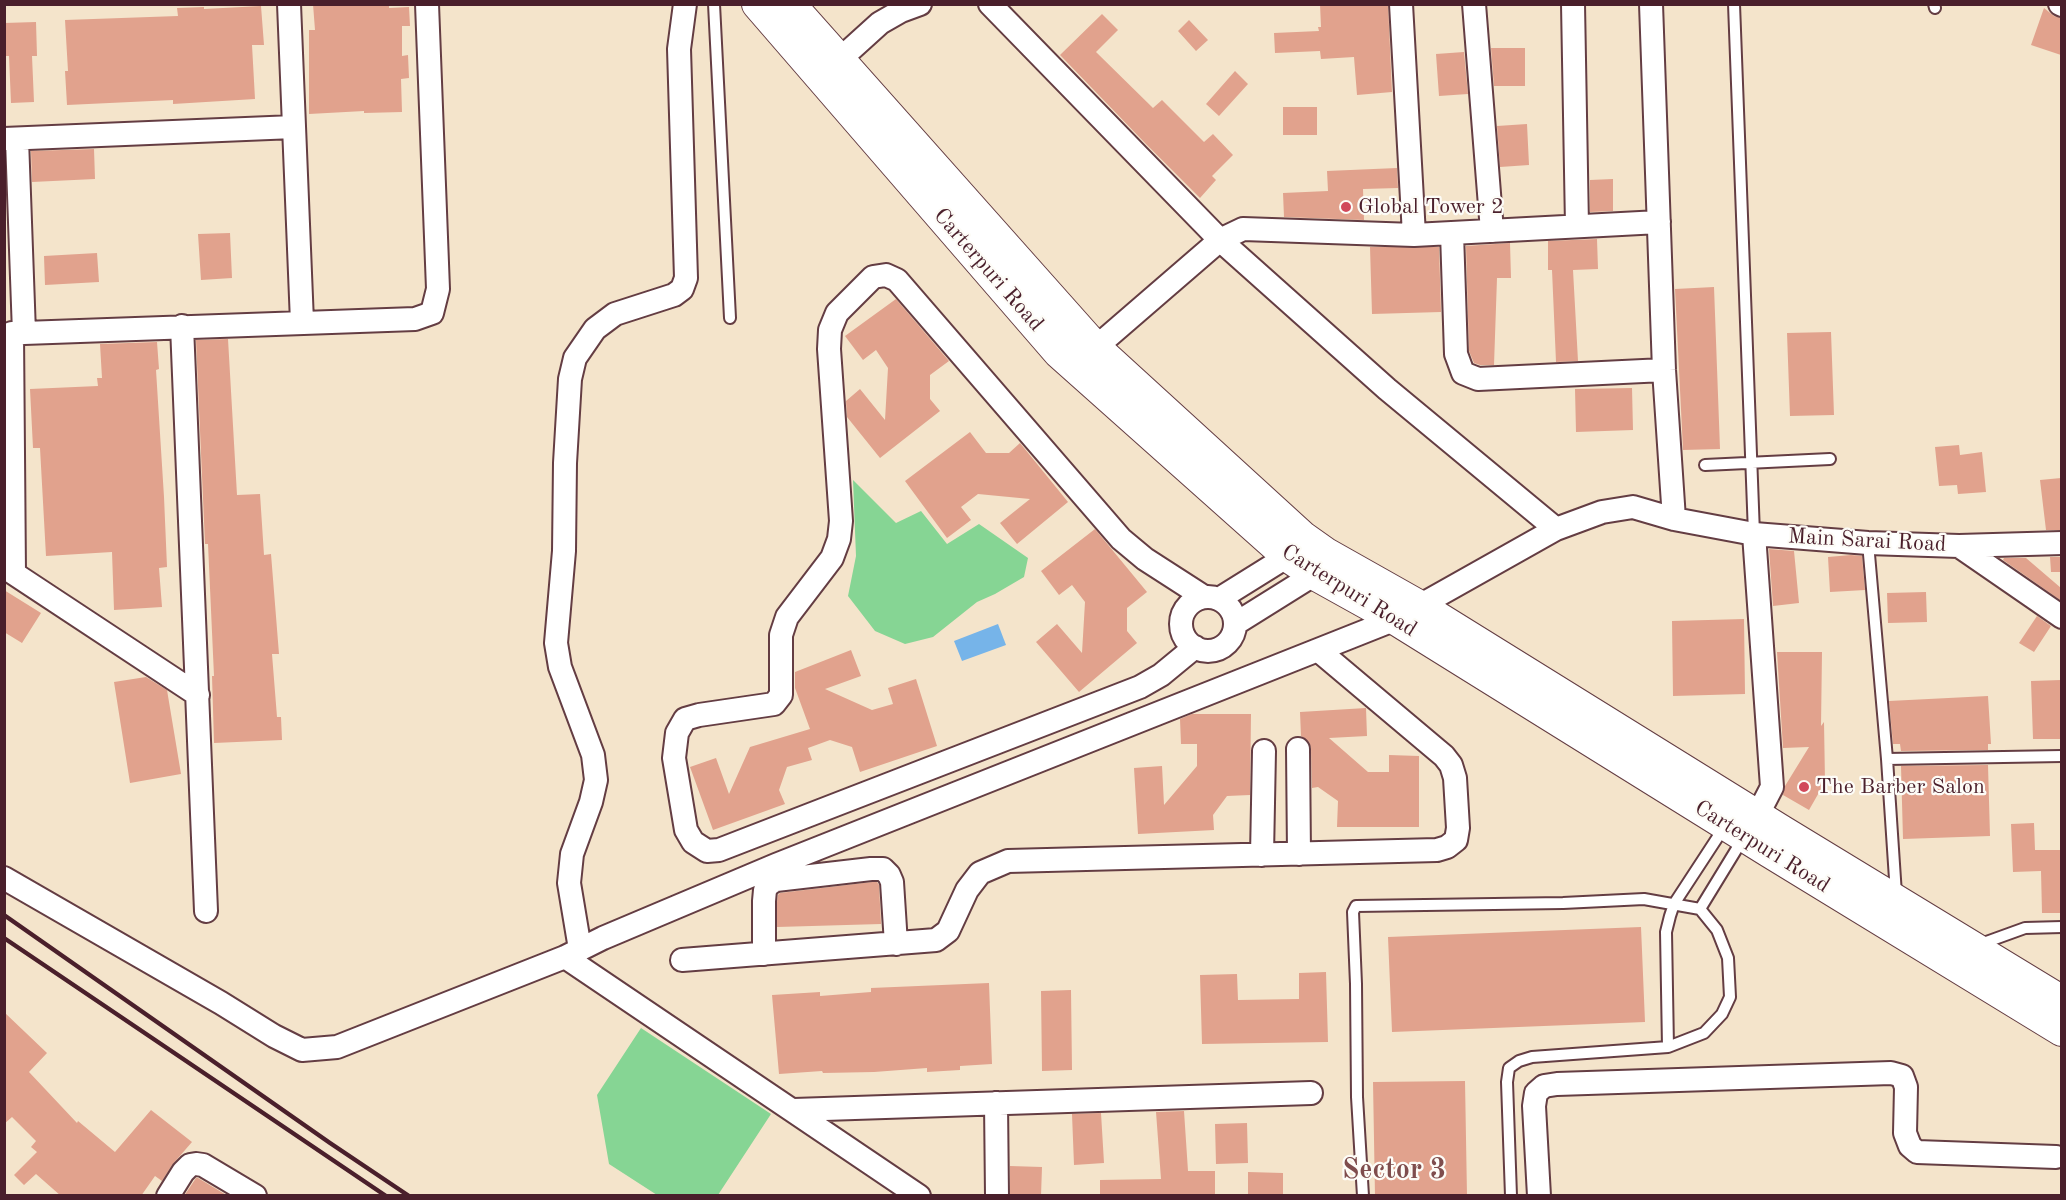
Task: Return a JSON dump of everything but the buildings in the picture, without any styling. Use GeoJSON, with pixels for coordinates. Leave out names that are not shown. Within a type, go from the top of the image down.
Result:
{"type":"FeatureCollection","features":[{"type":"Feature","properties":{"kind":"main road","name":"Carterpuri Road"},"geometry":{"type":"LineString","coordinates":[[758,4],[1059,352],[1308,555],[1408,613],[1742,821],[2061,1030]]}},
{"type":"Feature","properties":{"kind":"main road","name":"Carterpuri Road"},"geometry":{"type":"LineString","coordinates":[[789,4],[1095,348],[1308,555]]}},
{"type":"Feature","properties":{"kind":"main road","name":"Carterpuri Road"},"geometry":{"type":"LineString","coordinates":[[1742,821],[1896,900],[2061,1002]]}},
{"type":"Feature","properties":{"kind":"street"},"geometry":{"type":"LineString","coordinates":[[289,4],[302,322]]}},
{"type":"Feature","properties":{"kind":"street"},"geometry":{"type":"LineString","coordinates":[[13,333],[415,319],[432,313],[438,289],[427,4]]}},
{"type":"Feature","properties":{"kind":"street"},"geometry":{"type":"LineString","coordinates":[[685,4],[679,49],[686,278],[682,289],[674,295],[615,314],[595,329],[575,358],[570,379],[565,463],[564,551],[556,643],[560,668],[593,755],[596,780],[591,802],[572,854],[569,883],[573,953],[919,1196]]}},
{"type":"Feature","properties":{"kind":"street"},"geometry":{"type":"LineString","coordinates":[[838,61],[880,23],[901,11],[921,4]]}},
{"type":"Feature","properties":{"kind":"street"},"geometry":{"type":"LineString","coordinates":[[990,4],[1220,240],[1387,389],[1556,529]]}},
{"type":"Feature","properties":{"kind":"street"},"geometry":{"type":"LineString","coordinates":[[1401,4],[1414,235]]}},
{"type":"Feature","properties":{"kind":"street"},"geometry":{"type":"LineString","coordinates":[[1474,4],[1492,231]]}},
{"type":"Feature","properties":{"kind":"street"},"geometry":{"type":"LineString","coordinates":[[1573,4],[1577,226]]}},
{"type":"Feature","properties":{"kind":"street"},"geometry":{"type":"LineString","coordinates":[[1651,4],[1664,370],[1674,519]]}},
{"type":"Feature","properties":{"kind":"street"},"geometry":{"type":"LineString","coordinates":[[198,695],[10,570],[13,333],[11,139],[294,127]]}},
{"type":"Feature","properties":{"kind":"street"},"geometry":{"type":"LineString","coordinates":[[1095,348],[1220,240],[1244,229],[1414,235],[1659,222]]}},
{"type":"Feature","properties":{"kind":"street"},"geometry":{"type":"LineString","coordinates":[[1452,233],[1456,354],[1463,373],[1478,379],[1664,370]]}},
{"type":"Feature","properties":{"kind":"street"},"geometry":{"type":"LineString","coordinates":[[1195,647],[1161,675],[1140,687],[719,850],[708,851],[693,842],[686,830],[674,758],[677,733],[685,719],[774,704],[781,695],[781,635],[787,617],[832,558],[839,539],[841,521],[829,349],[830,330],[837,313],[873,277],[886,275],[897,280],[1121,539],[1145,559],[1211,598],[1231,609],[1235,624],[1234,632],[1225,645],[1211,650],[1195,647],[1184,635],[1182,619],[1190,604],[1211,598],[1308,555]]}},
{"type":"Feature","properties":{"kind":"street"},"geometry":{"type":"LineString","coordinates":[[182,326],[206,911]]}},
{"type":"Feature","properties":{"kind":"street","name":"Main Sarai Road"},"geometry":{"type":"LineString","coordinates":[[4,878],[274,1036],[302,1050],[337,1047],[573,953],[776,865],[1408,613],[1556,529],[1602,512],[1634,507],[1674,519],[1754,534],[1868,543],[1959,546],[2061,543]]}},
{"type":"Feature","properties":{"kind":"street"},"geometry":{"type":"LineString","coordinates":[[1742,821],[1772,787],[1754,534]]}},
{"type":"Feature","properties":{"kind":"street"},"geometry":{"type":"LineString","coordinates":[[1959,546],[2061,617]]}},
{"type":"Feature","properties":{"kind":"street"},"geometry":{"type":"LineString","coordinates":[[1235,624],[1308,555]]}},
{"type":"Feature","properties":{"kind":"street"},"geometry":{"type":"LineString","coordinates":[[682,960],[936,940],[948,931],[968,890],[980,873],[1008,861],[1437,850],[1447,847],[1456,840],[1458,828],[1455,778],[1451,765],[1444,756],[1318,650]]}},
{"type":"Feature","properties":{"kind":"street"},"geometry":{"type":"LineString","coordinates":[[1298,749],[1299,854]]}},
{"type":"Feature","properties":{"kind":"street"},"geometry":{"type":"LineString","coordinates":[[1262,855],[1264,751]]}},
{"type":"Feature","properties":{"kind":"street"},"geometry":{"type":"LineString","coordinates":[[764,954],[764,902],[765,890],[769,884],[776,880],[871,869],[883,869],[892,882],[896,944]]}},
{"type":"Feature","properties":{"kind":"street"},"geometry":{"type":"LineString","coordinates":[[1539,1196],[1534,1106],[1536,1093],[1544,1086],[1557,1084],[1891,1073],[1902,1076],[1906,1088],[1905,1133],[1910,1146],[1917,1152],[2056,1157]]}},
{"type":"Feature","properties":{"kind":"street"},"geometry":{"type":"LineString","coordinates":[[794,1110],[1311,1093]]}},
{"type":"Feature","properties":{"kind":"street"},"geometry":{"type":"LineString","coordinates":[[996,1103],[997,1196]]}},
{"type":"Feature","properties":{"kind":"street"},"geometry":{"type":"LineString","coordinates":[[168,1196],[183,1172],[190,1165],[196,1164],[255,1196]]}},
{"type":"Feature","properties":{"kind":"lane"},"geometry":{"type":"LineString","coordinates":[[714,4],[730,318]]}},
{"type":"Feature","properties":{"kind":"lane"},"geometry":{"type":"LineString","coordinates":[[1734,4],[1754,534]]}},
{"type":"Feature","properties":{"kind":"lane"},"geometry":{"type":"LineString","coordinates":[[1704,465],[1830,459]]}},
{"type":"Feature","properties":{"kind":"lane"},"geometry":{"type":"LineString","coordinates":[[1868,543],[1887,759],[1896,900]]}},
{"type":"Feature","properties":{"kind":"lane"},"geometry":{"type":"LineString","coordinates":[[1887,759],[2061,756]]}},
{"type":"Feature","properties":{"kind":"lane"},"geometry":{"type":"LineString","coordinates":[[1668,1047],[1666,932],[1674,904],[1742,821]]}},
{"type":"Feature","properties":{"kind":"lane"},"geometry":{"type":"LineString","coordinates":[[1700,909],[1742,821]]}},
{"type":"Feature","properties":{"kind":"lane"},"geometry":{"type":"LineString","coordinates":[[1363,1196],[1353,912],[1356,906],[1563,903],[1644,899],[1700,909],[1718,930],[1728,958],[1730,997],[1722,1014],[1704,1033],[1668,1047],[1532,1058],[1519,1061],[1509,1068],[1507,1082],[1512,1196]]}},
{"type":"Feature","properties":{"kind":"lane"},"geometry":{"type":"LineString","coordinates":[[1972,948],[2025,928],[2061,927]]}},
{"type":"Feature","properties":{"kind":"green space"},"geometry":{"type":"Polygon","coordinates":[[[853,480],[896,523],[921,511],[947,544],[979,524],[1028,558],[1024,577],[977,602],[933,637],[905,644],[875,631],[848,596],[856,556],[853,480]]]}},
{"type":"Feature","properties":{"kind":"green space"},"geometry":{"type":"Polygon","coordinates":[[[641,1028],[771,1114],[718,1195],[657,1195],[609,1164],[597,1095],[641,1028]]]}},
{"type":"Feature","properties":{"kind":"water"},"geometry":{"type":"Polygon","coordinates":[[[998,624],[1006,645],[962,661],[954,641],[998,624]]]}},
{"type":"Feature","properties":{"kind":"railway"},"geometry":{"type":"LineString","coordinates":[[4,915],[409,1196]]}},
{"type":"Feature","properties":{"kind":"railway"},"geometry":{"type":"LineString","coordinates":[[4,938],[386,1196]]}},
{"type":"Feature","properties":{"kind":"place","name":"Global Tower 2"},"geometry":{"type":"Point","coordinates":[1346,207]}},
{"type":"Feature","properties":{"kind":"place","name":"The Barber Salon"},"geometry":{"type":"Point","coordinates":[1804,787]}},
{"type":"Feature","properties":{"kind":"district","name":"Sector 3"},"geometry":{"type":"Point","coordinates":[1394,1171]}}]}
